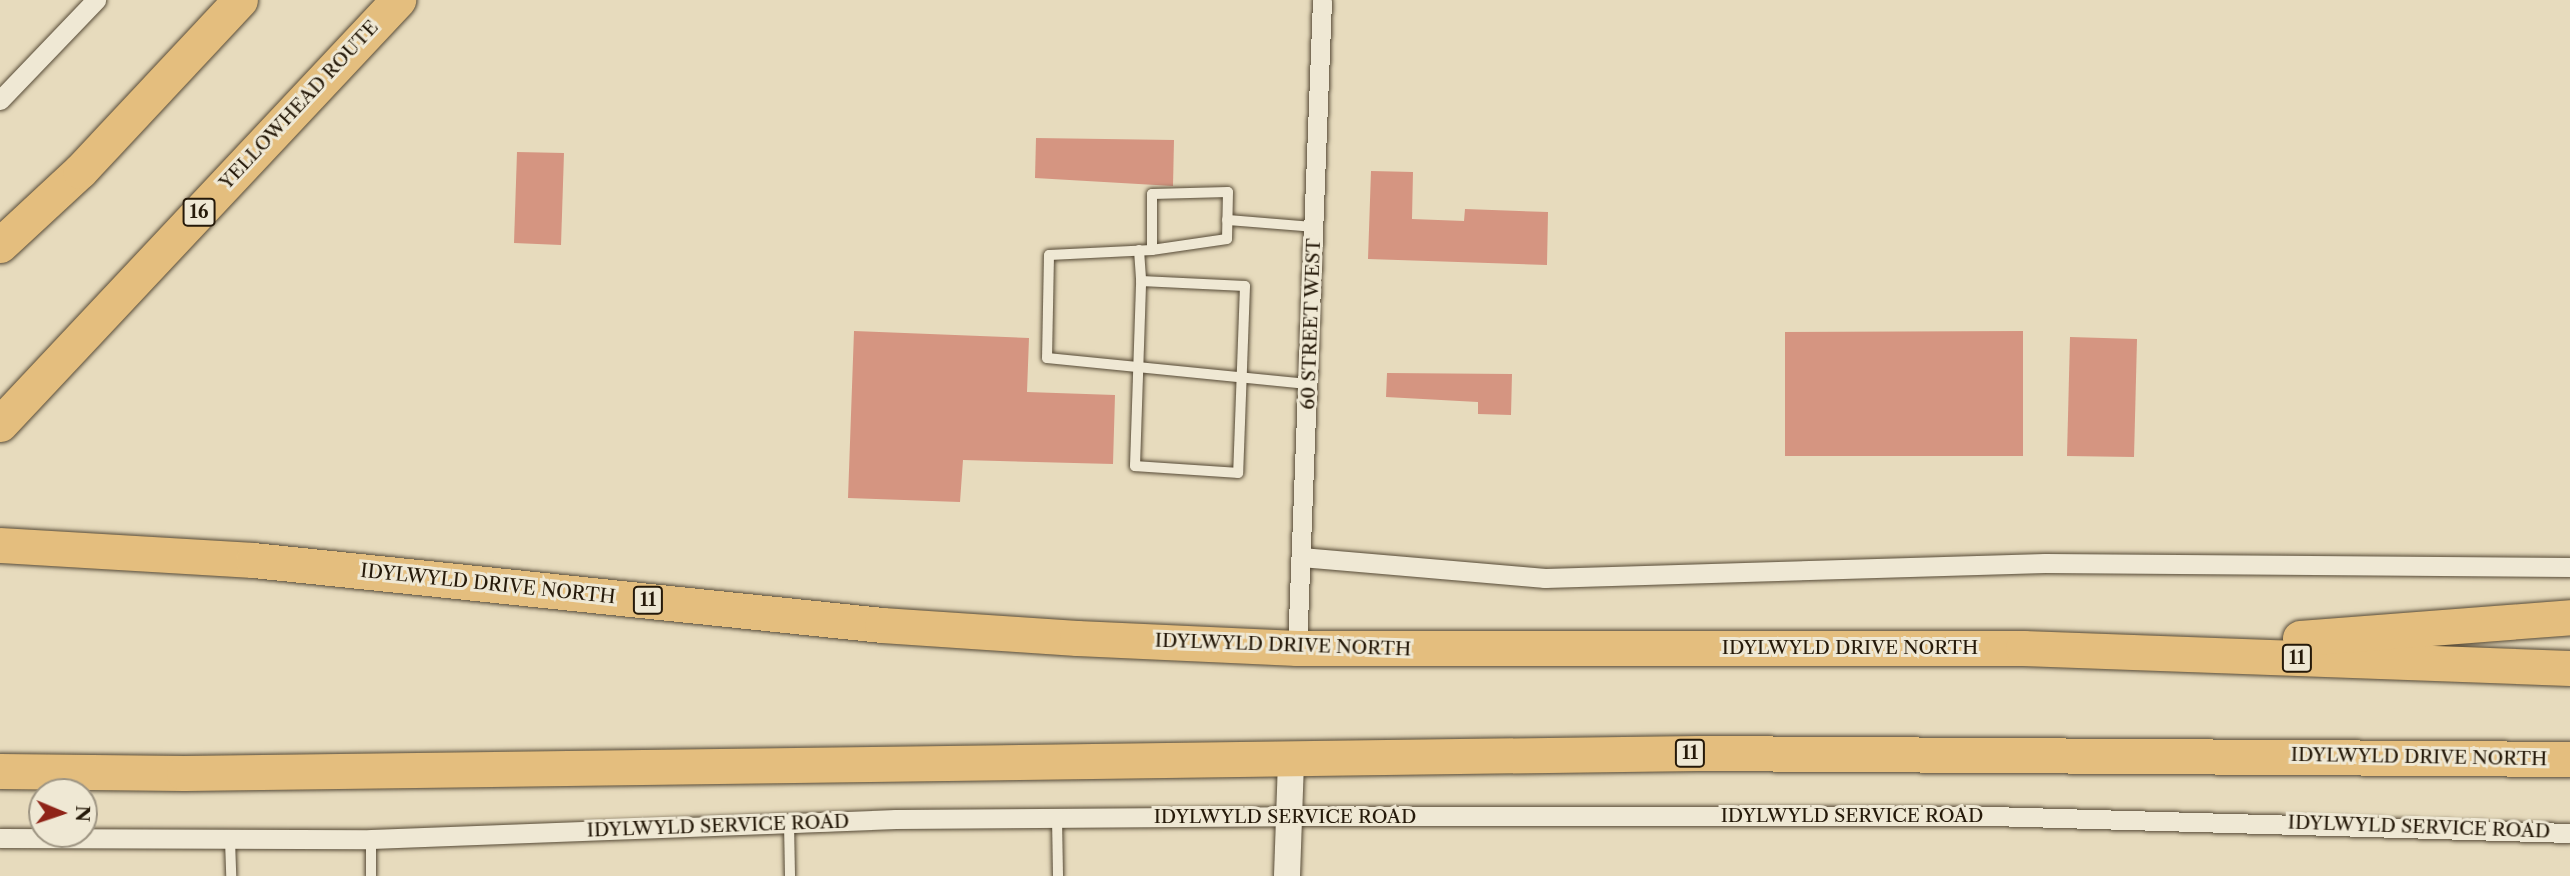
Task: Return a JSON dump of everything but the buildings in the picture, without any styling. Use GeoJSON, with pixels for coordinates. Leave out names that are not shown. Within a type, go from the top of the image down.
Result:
{"type":"FeatureCollection","features":[{"type":"Feature","properties":{"kind":"highway"},"geometry":{"type":"LineString","coordinates":[[0,245],[80,171],[240,0]]}},
{"type":"Feature","properties":{"kind":"highway","name":"YELLOWHEAD ROUTE"},"geometry":{"type":"LineString","coordinates":[[0,424],[398,0]]}},
{"type":"Feature","properties":{"kind":"highway","name":"IDYLWYLD DRIVE NORTH"},"geometry":{"type":"LineString","coordinates":[[0,545],[253,560],[882,625],[1297,648],[2023,648],[2570,667]]}},
{"type":"Feature","properties":{"kind":"highway"},"geometry":{"type":"LineString","coordinates":[[2023,648],[2318,637],[2570,617]]}},
{"type":"Feature","properties":{"kind":"highway","name":"IDYLWYLD DRIVE NORTH"},"geometry":{"type":"LineString","coordinates":[[0,771],[184,773],[1725,753],[2570,759]]}},
{"type":"Feature","properties":{"kind":"street"},"geometry":{"type":"LineString","coordinates":[[0,100],[96,0]]}},
{"type":"Feature","properties":{"kind":"street","name":"60 STREET WEST"},"geometry":{"type":"LineString","coordinates":[[1297,648],[1322,0]]}},
{"type":"Feature","properties":{"kind":"street"},"geometry":{"type":"LineString","coordinates":[[1301,557],[1545,578],[2045,563],[2570,567]]}},
{"type":"Feature","properties":{"kind":"street"},"geometry":{"type":"LineString","coordinates":[[1287,876],[1290,760]]}},
{"type":"Feature","properties":{"kind":"street","name":"IDYLWYLD SERVICE ROAD"},"geometry":{"type":"LineString","coordinates":[[0,838],[371,839],[789,823],[1289,816],[1991,816],[2570,833]]}},
{"type":"Feature","properties":{"kind":"lane"},"geometry":{"type":"LineString","coordinates":[[1152,250],[1152,194],[1228,192],[1227,239],[1152,250],[1049,255],[1047,358],[1308,384]]}},
{"type":"Feature","properties":{"kind":"lane"},"geometry":{"type":"LineString","coordinates":[[1227,220],[1314,227]]}},
{"type":"Feature","properties":{"kind":"lane"},"geometry":{"type":"LineString","coordinates":[[1139,250],[1141,281],[1135,466],[1238,473],[1245,286],[1141,281]]}},
{"type":"Feature","properties":{"kind":"lane"},"geometry":{"type":"LineString","coordinates":[[1057,818],[1058,876]]}},
{"type":"Feature","properties":{"kind":"lane"},"geometry":{"type":"LineString","coordinates":[[789,823],[790,876]]}},
{"type":"Feature","properties":{"kind":"lane"},"geometry":{"type":"LineString","coordinates":[[371,839],[371,876]]}},
{"type":"Feature","properties":{"kind":"lane"},"geometry":{"type":"LineString","coordinates":[[230,840],[231,876]]}}]}
